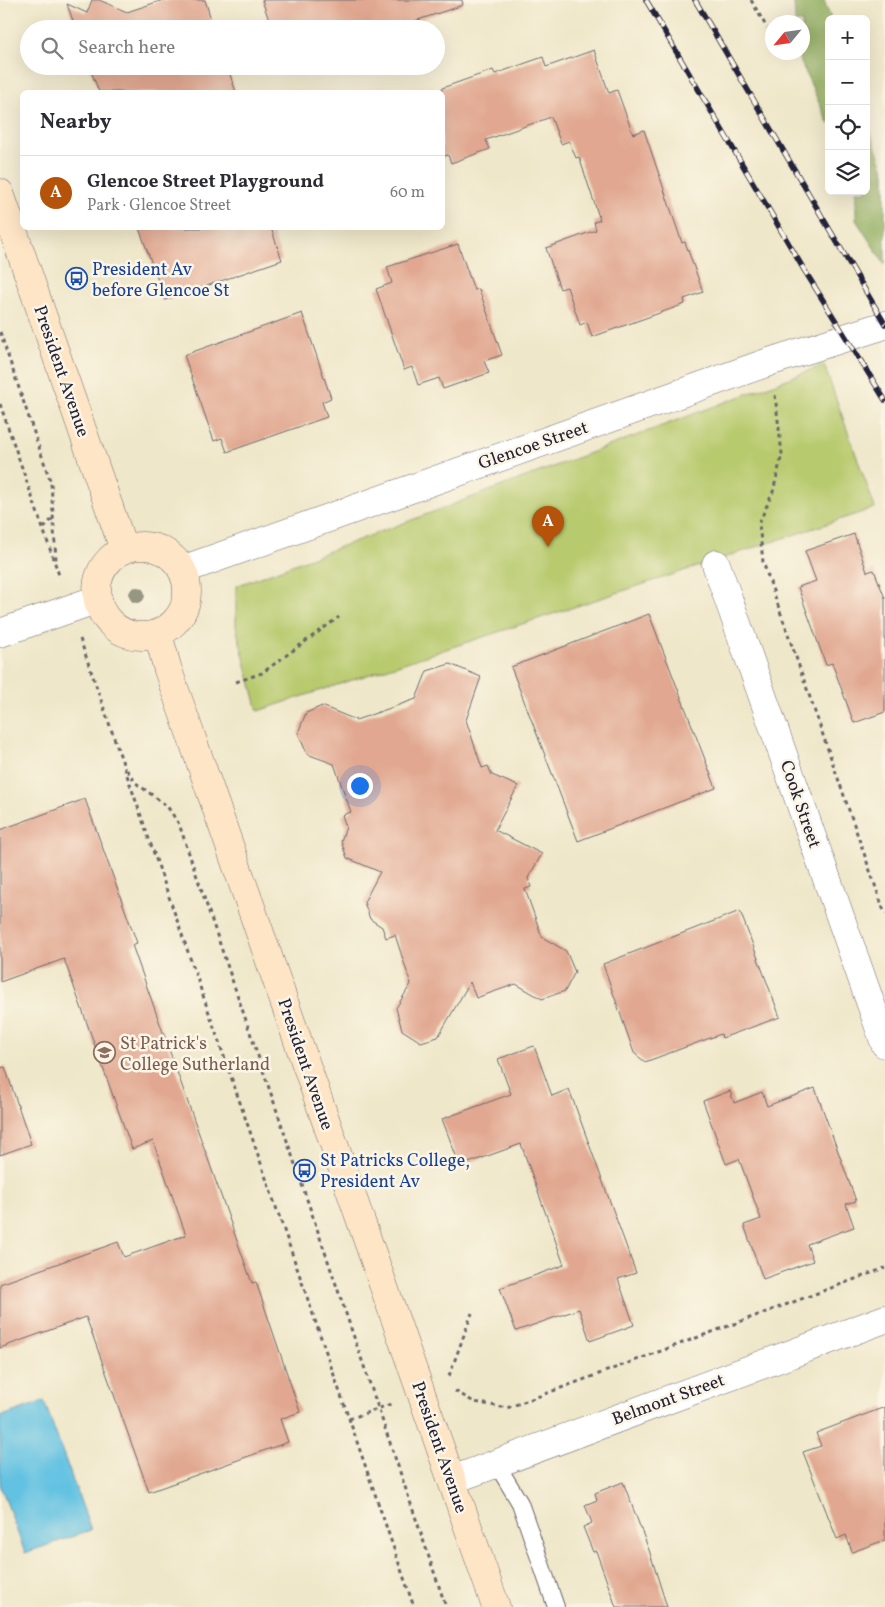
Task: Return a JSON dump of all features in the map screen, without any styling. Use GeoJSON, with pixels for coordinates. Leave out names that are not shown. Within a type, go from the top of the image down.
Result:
{"type":"FeatureCollection","features":[{"type":"Feature","properties":{"kind":"street","name":"President Avenue"},"geometry":{"type":"LineString","coordinates":[[0,193],[124,550]]}},
{"type":"Feature","properties":{"kind":"street","name":"Glencoe Street"},"geometry":{"type":"LineString","coordinates":[[182,570],[769,362],[885,325]]}},
{"type":"Feature","properties":{"kind":"street"},"geometry":{"type":"LineString","coordinates":[[132,546],[146,546],[159,549],[171,555],[186,576],[185,606],[179,618],[170,628],[158,634],[143,637],[128,635],[115,627],[104,616],[98,599],[100,574],[108,561],[124,550],[132,546]]}},
{"type":"Feature","properties":{"kind":"street","name":"Cook Street"},"geometry":{"type":"LineString","coordinates":[[716,564],[885,1044]]}},
{"type":"Feature","properties":{"kind":"street"},"geometry":{"type":"LineString","coordinates":[[0,633],[98,599]]}},
{"type":"Feature","properties":{"kind":"street","name":"President Avenue"},"geometry":{"type":"LineString","coordinates":[[158,634],[168,670],[434,1390],[452,1480],[496,1607]]}},
{"type":"Feature","properties":{"kind":"street","name":"Belmont Street"},"geometry":{"type":"LineString","coordinates":[[452,1480],[885,1319]]}},
{"type":"Feature","properties":{"kind":"lane"},"geometry":{"type":"LineString","coordinates":[[496,1463],[520,1503],[556,1607]]}},
{"type":"Feature","properties":{"kind":"path"},"geometry":{"type":"LineString","coordinates":[[751,0],[765,24]]}},
{"type":"Feature","properties":{"kind":"path"},"geometry":{"type":"LineString","coordinates":[[0,332],[51,484],[56,564]]}},
{"type":"Feature","properties":{"kind":"path"},"geometry":{"type":"LineString","coordinates":[[769,362],[779,417],[782,454],[773,492],[760,523],[763,562],[885,914]]}},
{"type":"Feature","properties":{"kind":"path"},"geometry":{"type":"LineString","coordinates":[[0,404],[56,564],[68,609],[414,1607]]}},
{"type":"Feature","properties":{"kind":"path"},"geometry":{"type":"LineString","coordinates":[[44,528],[54,517]]}},
{"type":"Feature","properties":{"kind":"path"},"geometry":{"type":"LineString","coordinates":[[236,682],[262,674],[340,617]]}},
{"type":"Feature","properties":{"kind":"path"},"geometry":{"type":"LineString","coordinates":[[123,766],[136,783],[167,806],[179,824],[446,1607]]}},
{"type":"Feature","properties":{"kind":"path"},"geometry":{"type":"LineString","coordinates":[[349,1418],[434,1390],[474,1402],[507,1408],[885,1268]]}},
{"type":"Feature","properties":{"kind":"path"},"geometry":{"type":"LineString","coordinates":[[434,1390],[472,1313]]}},
{"type":"Feature","properties":{"kind":"green space"},"geometry":{"type":"Polygon","coordinates":[[[794,0],[824,0],[830,15],[825,15],[825,116],[800,60],[810,60],[810,15],[795,15],[794,0]]]}},
{"type":"Feature","properties":{"kind":"green space"},"geometry":{"type":"Polygon","coordinates":[[[870,131],[885,173],[885,265],[856,220],[856,195],[870,195],[870,131]]]}},
{"type":"Feature","properties":{"kind":"green space"},"geometry":{"type":"Polygon","coordinates":[[[824,365],[875,508],[258,711],[236,627],[236,586],[824,365]]]}},
{"type":"Feature","properties":{"kind":"water"},"geometry":{"type":"Polygon","coordinates":[[[44,1401],[91,1530],[25,1553],[0,1484],[0,1417],[44,1401]]]}},
{"type":"Feature","properties":{"kind":"building"},"geometry":{"type":"Polygon","coordinates":[[[92,0],[99,0],[127,12],[163,0],[205,0],[211,20],[73,20],[67,4],[87,13],[92,0]]]}},
{"type":"Feature","properties":{"kind":"building"},"geometry":{"type":"Polygon","coordinates":[[[262,0],[462,0],[463,5],[418,20],[269,20],[262,0]]]}},
{"type":"Feature","properties":{"kind":"building"},"geometry":{"type":"Polygon","coordinates":[[[594,50],[609,93],[617,90],[633,134],[644,130],[682,243],[685,242],[703,292],[684,299],[685,304],[592,337],[587,322],[580,325],[567,287],[560,289],[546,248],[596,230],[594,222],[600,220],[579,157],[576,158],[569,141],[561,144],[551,117],[486,140],[490,149],[451,163],[448,155],[445,156],[445,90],[442,90],[442,88],[493,70],[495,74],[543,57],[546,67],[594,50]]]}},
{"type":"Feature","properties":{"kind":"building"},"geometry":{"type":"Polygon","coordinates":[[[92,75],[230,75],[235,90],[98,90],[92,75]]]}},
{"type":"Feature","properties":{"kind":"building"},"geometry":{"type":"Polygon","coordinates":[[[140,230],[272,230],[282,260],[165,300],[140,230]]]}},
{"type":"Feature","properties":{"kind":"building"},"geometry":{"type":"Polygon","coordinates":[[[458,244],[474,290],[479,289],[502,355],[484,361],[489,373],[443,389],[439,378],[418,385],[412,367],[404,370],[376,289],[392,283],[387,267],[458,244]]]}},
{"type":"Feature","properties":{"kind":"building"},"geometry":{"type":"Polygon","coordinates":[[[302,313],[331,398],[322,402],[327,417],[227,452],[222,438],[214,441],[184,355],[302,313]]]}},
{"type":"Feature","properties":{"kind":"building"},"geometry":{"type":"Polygon","coordinates":[[[854,534],[867,572],[874,570],[885,598],[885,712],[854,723],[832,663],[826,665],[798,587],[816,581],[805,551],[854,534]]]}},
{"type":"Feature","properties":{"kind":"building"},"geometry":{"type":"Polygon","coordinates":[[[649,614],[716,788],[578,841],[511,667],[649,614]]]}},
{"type":"Feature","properties":{"kind":"building"},"geometry":{"type":"Polygon","coordinates":[[[450,664],[481,677],[466,720],[482,768],[488,766],[492,775],[518,786],[495,830],[542,854],[528,878],[531,887],[525,889],[542,937],[566,951],[575,972],[565,991],[542,999],[516,984],[476,998],[470,982],[438,1037],[421,1042],[402,1030],[396,1008],[411,984],[395,935],[386,938],[382,927],[370,919],[364,902],[380,872],[347,858],[341,841],[346,827],[342,815],[351,812],[334,764],[307,754],[298,733],[306,713],[322,706],[356,720],[416,699],[427,671],[450,664]]]}},
{"type":"Feature","properties":{"kind":"building"},"geometry":{"type":"Polygon","coordinates":[[[85,799],[137,943],[132,945],[252,1283],[256,1282],[300,1412],[280,1419],[288,1442],[149,1492],[86,1317],[0,1348],[0,1284],[118,1242],[124,1257],[186,1235],[153,1141],[132,1149],[64,959],[0,982],[0,830],[85,799]]]}},
{"type":"Feature","properties":{"kind":"building"},"geometry":{"type":"Polygon","coordinates":[[[740,911],[780,1017],[722,1038],[721,1034],[645,1062],[634,1053],[603,964],[740,911]]]}},
{"type":"Feature","properties":{"kind":"building"},"geometry":{"type":"Polygon","coordinates":[[[534,1046],[552,1096],[569,1089],[636,1273],[618,1279],[634,1325],[590,1341],[579,1309],[516,1331],[500,1288],[564,1265],[521,1144],[460,1166],[442,1119],[511,1094],[498,1059],[534,1046]]]}},
{"type":"Feature","properties":{"kind":"building"},"geometry":{"type":"Polygon","coordinates":[[[5,1067],[31,1144],[0,1155],[0,1068],[5,1067]]]}},
{"type":"Feature","properties":{"kind":"building"},"geometry":{"type":"Polygon","coordinates":[[[815,1088],[856,1201],[846,1204],[854,1227],[807,1244],[813,1261],[763,1279],[744,1225],[761,1219],[739,1159],[726,1164],[703,1101],[730,1091],[734,1103],[762,1092],[767,1106],[815,1088]]]}},
{"type":"Feature","properties":{"kind":"building"},"geometry":{"type":"Polygon","coordinates":[[[885,1407],[885,1540],[852,1552],[846,1535],[837,1539],[803,1452],[821,1446],[816,1433],[885,1407]]]}},
{"type":"Feature","properties":{"kind":"building"},"geometry":{"type":"Polygon","coordinates":[[[623,1482],[649,1550],[667,1607],[616,1607],[596,1551],[593,1552],[583,1527],[592,1523],[585,1505],[597,1500],[595,1493],[623,1482]]]}},
{"type":"Feature","properties":{"kind":"railway"},"geometry":{"type":"LineString","coordinates":[[646,0],[803,268],[885,400]]}},
{"type":"Feature","properties":{"kind":"railway"},"geometry":{"type":"LineString","coordinates":[[695,0],[885,324]]}},
{"type":"Feature","properties":{"kind":"place","name":"President Av before Glencoe St"},"geometry":{"type":"Point","coordinates":[76,279]}},
{"type":"Feature","properties":{"kind":"place","name":"Glencoe Street Playground"},"geometry":{"type":"Point","coordinates":[548,547]}},
{"type":"Feature","properties":{"kind":"place","name":"St Patrick's College Sutherland"},"geometry":{"type":"Point","coordinates":[104,1053]}},
{"type":"Feature","properties":{"kind":"place","name":"St Patricks College, President Av"},"geometry":{"type":"Point","coordinates":[304,1170]}}]}
